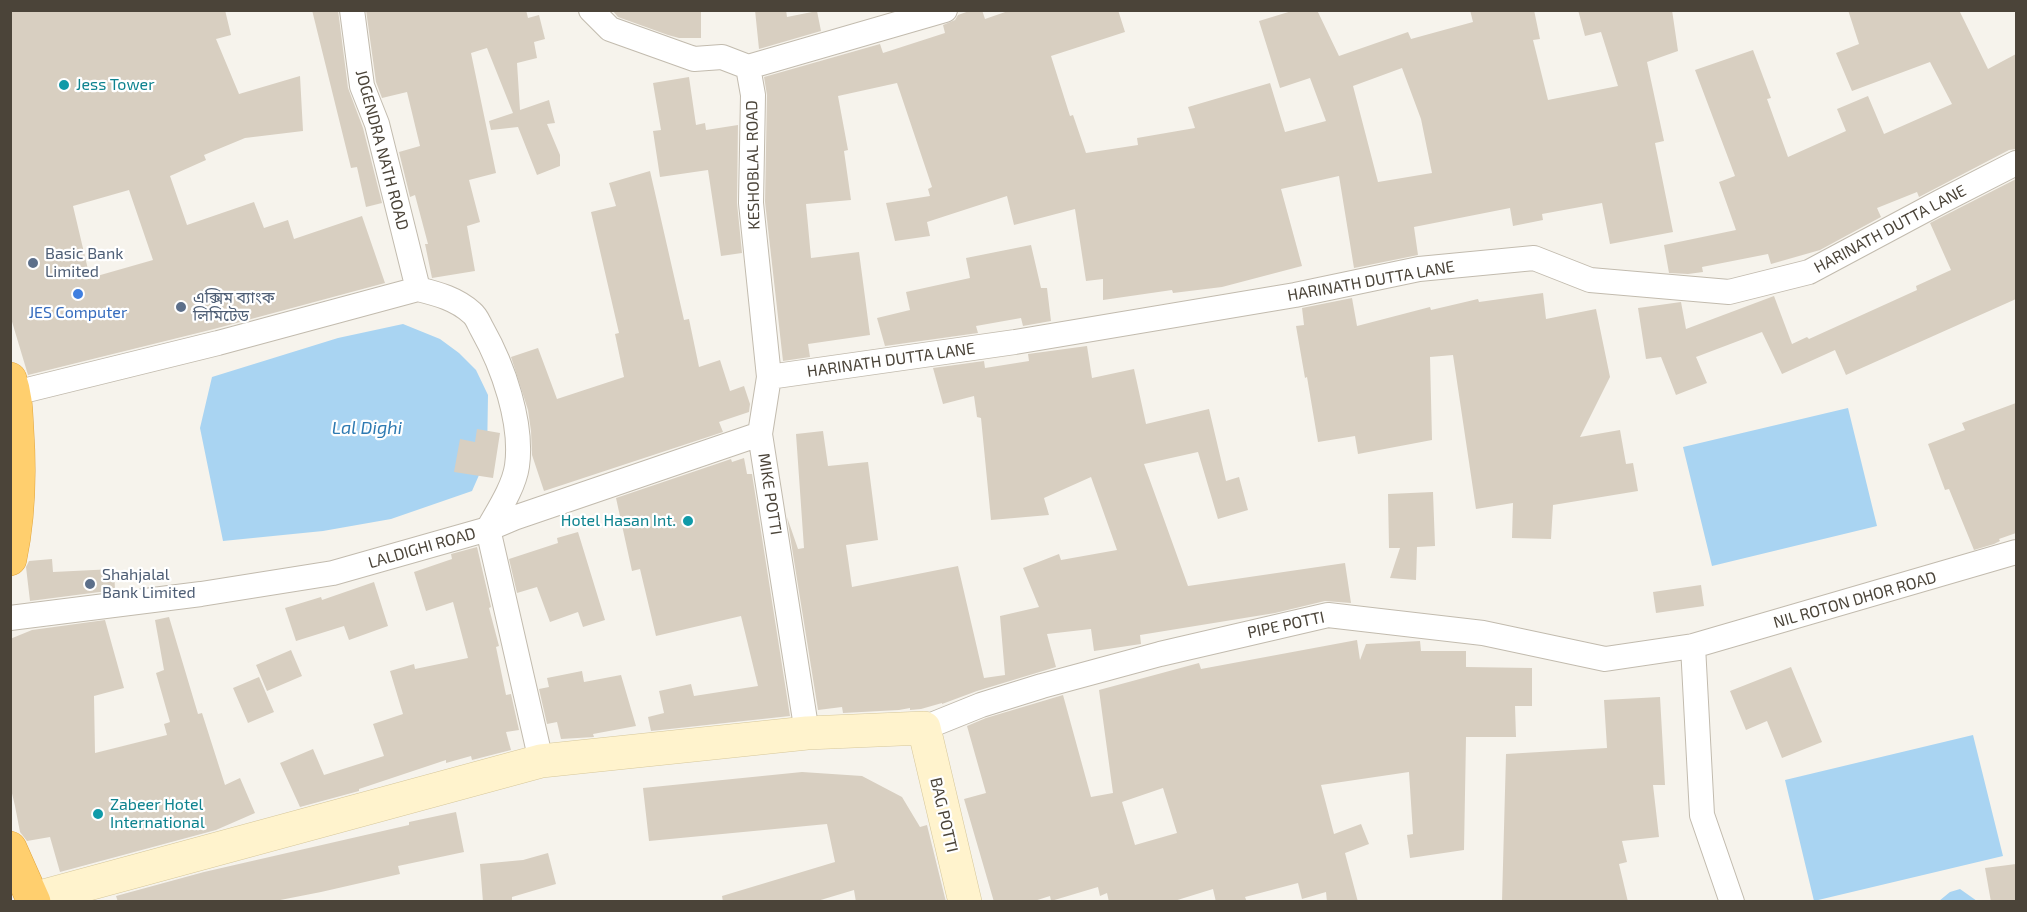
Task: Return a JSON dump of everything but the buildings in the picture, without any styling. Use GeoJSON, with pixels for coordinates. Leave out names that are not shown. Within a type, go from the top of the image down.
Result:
{"type":"FeatureCollection","features":[{"type":"Feature","properties":{"kind":"highway"},"geometry":{"type":"LineString","coordinates":[[10,558],[20,467],[13,386]]}},
{"type":"Feature","properties":{"kind":"highway"},"geometry":{"type":"LineString","coordinates":[[10,848],[34,900]]}},
{"type":"Feature","properties":{"kind":"street","name":"JOGENDRA NATH ROAD"},"geometry":{"type":"LineString","coordinates":[[352,10],[362,86],[377,124],[418,289]]}},
{"type":"Feature","properties":{"kind":"street"},"geometry":{"type":"LineString","coordinates":[[591,10],[610,29],[621,33],[694,59],[722,57],[748,67],[945,10]]}},
{"type":"Feature","properties":{"kind":"street","name":"KESHOBLAL ROAD"},"geometry":{"type":"LineString","coordinates":[[748,67],[753,95],[751,203],[769,377],[760,434]]}},
{"type":"Feature","properties":{"kind":"street","name":"HARINATH DUTTA LANE"},"geometry":{"type":"LineString","coordinates":[[769,377],[1015,342],[1294,295],[1419,269],[1534,258],[1590,280],[1729,292],[1809,272],[2016,164]]}},
{"type":"Feature","properties":{"kind":"street"},"geometry":{"type":"LineString","coordinates":[[13,386],[218,342],[418,289]]}},
{"type":"Feature","properties":{"kind":"street","name":"LALDIGHI ROAD"},"geometry":{"type":"LineString","coordinates":[[10,618],[201,594],[333,573],[488,529],[505,499],[517,467],[517,429],[508,390],[493,347],[474,314],[453,299],[418,289]]}},
{"type":"Feature","properties":{"kind":"street","name":"MIKE POTTI"},"geometry":{"type":"LineString","coordinates":[[488,529],[525,514],[760,434],[807,733]]}},
{"type":"Feature","properties":{"kind":"street"},"geometry":{"type":"LineString","coordinates":[[488,529],[541,761]]}},
{"type":"Feature","properties":{"kind":"street","name":"NIL ROTON DHOR ROAD"},"geometry":{"type":"LineString","coordinates":[[1693,646],[2016,552]]}},
{"type":"Feature","properties":{"kind":"street","name":"PIPE POTTI"},"geometry":{"type":"LineString","coordinates":[[924,728],[981,705],[1063,680],[1160,654],[1328,615],[1483,633],[1605,659],[1693,646]]}},
{"type":"Feature","properties":{"kind":"street"},"geometry":{"type":"LineString","coordinates":[[1693,646],[1702,816],[1732,902]]}},
{"type":"Feature","properties":{"kind":"street"},"geometry":{"type":"LineString","coordinates":[[34,900],[541,761],[807,733],[924,728]]}},
{"type":"Feature","properties":{"kind":"street","name":"BAG POTTI"},"geometry":{"type":"LineString","coordinates":[[924,728],[965,902]]}},
{"type":"Feature","properties":{"kind":"water","name":"Lal Dighi"},"geometry":{"type":"Polygon","coordinates":[[[403,324],[440,339],[459,353],[476,370],[488,395],[487,457],[472,491],[391,519],[323,531],[223,541],[200,428],[212,377],[338,338],[403,324]]]}},
{"type":"Feature","properties":{"kind":"water"},"geometry":{"type":"Polygon","coordinates":[[[1848,408],[1877,526],[1712,566],[1683,447],[1848,408]]]}},
{"type":"Feature","properties":{"kind":"water"},"geometry":{"type":"Polygon","coordinates":[[[1973,735],[2003,856],[1814,901],[1785,780],[1973,735]]]}},
{"type":"Feature","properties":{"kind":"water"},"geometry":{"type":"Polygon","coordinates":[[[1960,889],[1977,901],[1939,901],[1950,892],[1960,889]]]}},
{"type":"Feature","properties":{"kind":"place","name":"Jess Tower"},"geometry":{"type":"Point","coordinates":[64,85]}},
{"type":"Feature","properties":{"kind":"place","name":"Basic Bank Limited"},"geometry":{"type":"Point","coordinates":[33,263]}},
{"type":"Feature","properties":{"kind":"place","name":"JES Computer"},"geometry":{"type":"Point","coordinates":[78,294]}},
{"type":"Feature","properties":{"kind":"place","name":"এক্সিম ব্যাংক লিমিটেড"},"geometry":{"type":"Point","coordinates":[181,307]}},
{"type":"Feature","properties":{"kind":"place","name":"Hotel Hasan Int."},"geometry":{"type":"Point","coordinates":[688,521]}},
{"type":"Feature","properties":{"kind":"place","name":"Shahjalal Bank Limited"},"geometry":{"type":"Point","coordinates":[90,584]}},
{"type":"Feature","properties":{"kind":"place","name":"Zabeer Hotel International"},"geometry":{"type":"Point","coordinates":[98,814]}}]}
